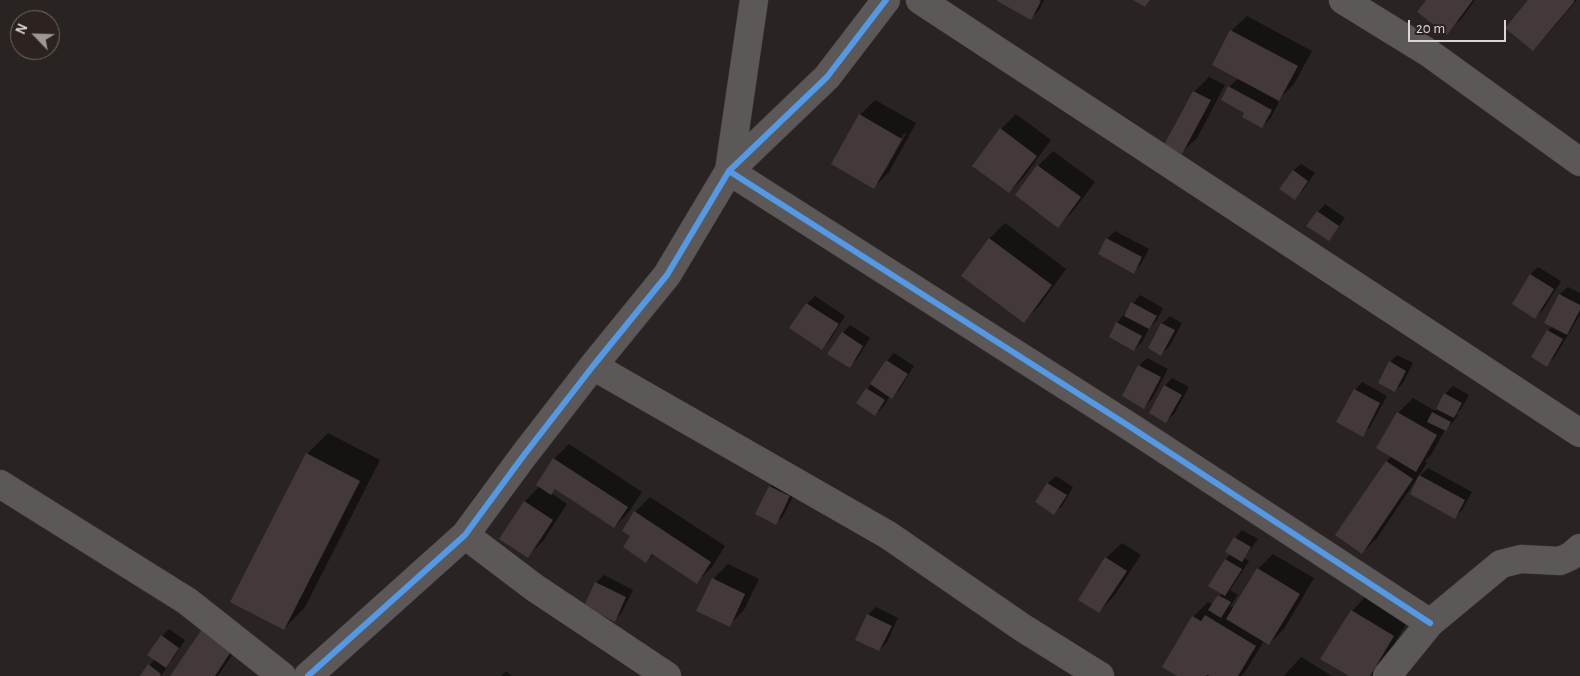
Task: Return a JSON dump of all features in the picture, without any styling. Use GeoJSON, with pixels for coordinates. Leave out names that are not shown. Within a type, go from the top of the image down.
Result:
{"type":"FeatureCollection","features":[{"type":"Feature","properties":{"kind":"street"},"geometry":{"type":"LineString","coordinates":[[730,171],[754,0]]}},
{"type":"Feature","properties":{"kind":"street"},"geometry":{"type":"LineString","coordinates":[[308,676],[464,535],[593,366],[667,275],[730,171],[827,77],[886,0]]}},
{"type":"Feature","properties":{"kind":"street"},"geometry":{"type":"LineString","coordinates":[[920,0],[1580,433]]}},
{"type":"Feature","properties":{"kind":"street"},"geometry":{"type":"LineString","coordinates":[[1343,0],[1429,53],[1580,162]]}},
{"type":"Feature","properties":{"kind":"street"},"geometry":{"type":"LineString","coordinates":[[730,171],[1132,428],[1430,623]]}},
{"type":"Feature","properties":{"kind":"street"},"geometry":{"type":"LineString","coordinates":[[593,366],[888,535],[1023,628],[1100,676]]}},
{"type":"Feature","properties":{"kind":"street"},"geometry":{"type":"LineString","coordinates":[[0,484],[187,601],[282,676]]}},
{"type":"Feature","properties":{"kind":"street"},"geometry":{"type":"LineString","coordinates":[[464,535],[535,588],[667,676]]}},
{"type":"Feature","properties":{"kind":"street"},"geometry":{"type":"LineString","coordinates":[[1387,676],[1430,623],[1501,564],[1521,559],[1560,561],[1572,556],[1580,548]]}},
{"type":"Feature","properties":{"kind":"building"},"geometry":{"type":"Polygon","coordinates":[[[998,0],[1039,0],[1041,1],[1031,20],[998,0]]]}},
{"type":"Feature","properties":{"kind":"building"},"geometry":{"type":"Polygon","coordinates":[[[1133,0],[1150,0],[1145,7],[1133,0]]]}},
{"type":"Feature","properties":{"kind":"building"},"geometry":{"type":"Polygon","coordinates":[[[1426,0],[1473,0],[1447,35],[1417,12],[1426,0]]]}},
{"type":"Feature","properties":{"kind":"building"},"geometry":{"type":"Polygon","coordinates":[[[1528,0],[1575,1],[1533,51],[1505,28],[1528,0]]]}},
{"type":"Feature","properties":{"kind":"building"},"geometry":{"type":"Polygon","coordinates":[[[1230,30],[1298,66],[1279,101],[1212,65],[1230,30]]]}},
{"type":"Feature","properties":{"kind":"building"},"geometry":{"type":"Polygon","coordinates":[[[1228,86],[1272,110],[1262,128],[1242,117],[1244,113],[1221,100],[1228,86]]]}},
{"type":"Feature","properties":{"kind":"building"},"geometry":{"type":"Polygon","coordinates":[[[1193,91],[1211,100],[1182,154],[1164,145],[1193,91]]]}},
{"type":"Feature","properties":{"kind":"building"},"geometry":{"type":"Polygon","coordinates":[[[859,114],[902,139],[874,189],[831,164],[859,114]]]}},
{"type":"Feature","properties":{"kind":"building"},"geometry":{"type":"Polygon","coordinates":[[[1000,128],[1037,156],[1009,193],[972,166],[1000,128]]]}},
{"type":"Feature","properties":{"kind":"building"},"geometry":{"type":"Polygon","coordinates":[[[1037,165],[1081,197],[1058,228],[1015,195],[1037,165]]]}},
{"type":"Feature","properties":{"kind":"building"},"geometry":{"type":"Polygon","coordinates":[[[1293,170],[1308,181],[1295,200],[1279,189],[1293,170]]]}},
{"type":"Feature","properties":{"kind":"building"},"geometry":{"type":"Polygon","coordinates":[[[1317,211],[1339,226],[1329,241],[1306,226],[1317,211]]]}},
{"type":"Feature","properties":{"kind":"building"},"geometry":{"type":"Polygon","coordinates":[[[989,238],[1052,285],[1024,323],[961,276],[989,238]]]}},
{"type":"Feature","properties":{"kind":"building"},"geometry":{"type":"Polygon","coordinates":[[[1106,238],[1142,257],[1134,274],[1098,254],[1106,238]]]}},
{"type":"Feature","properties":{"kind":"building"},"geometry":{"type":"Polygon","coordinates":[[[1530,274],[1554,289],[1535,319],[1512,304],[1530,274]]]}},
{"type":"Feature","properties":{"kind":"building"},"geometry":{"type":"Polygon","coordinates":[[[1559,294],[1580,305],[1580,310],[1567,335],[1544,323],[1559,294]]]}},
{"type":"Feature","properties":{"kind":"building"},"geometry":{"type":"Polygon","coordinates":[[[1131,302],[1157,316],[1149,329],[1124,316],[1131,302]]]}},
{"type":"Feature","properties":{"kind":"building"},"geometry":{"type":"Polygon","coordinates":[[[806,303],[839,324],[822,350],[789,328],[806,303]]]}},
{"type":"Feature","properties":{"kind":"building"},"geometry":{"type":"Polygon","coordinates":[[[1116,322],[1142,336],[1134,351],[1109,337],[1116,322]]]}},
{"type":"Feature","properties":{"kind":"building"},"geometry":{"type":"Polygon","coordinates":[[[1161,323],[1175,330],[1161,356],[1148,348],[1161,323]]]}},
{"type":"Feature","properties":{"kind":"building"},"geometry":{"type":"Polygon","coordinates":[[[1547,330],[1563,339],[1547,367],[1531,357],[1547,330]]]}},
{"type":"Feature","properties":{"kind":"building"},"geometry":{"type":"Polygon","coordinates":[[[842,332],[863,346],[850,368],[827,354],[842,332]]]}},
{"type":"Feature","properties":{"kind":"building"},"geometry":{"type":"Polygon","coordinates":[[[886,360],[908,374],[892,399],[870,384],[886,360]]]}},
{"type":"Feature","properties":{"kind":"building"},"geometry":{"type":"Polygon","coordinates":[[[1389,361],[1406,371],[1395,392],[1378,383],[1389,361]]]}},
{"type":"Feature","properties":{"kind":"building"},"geometry":{"type":"Polygon","coordinates":[[[1138,365],[1161,377],[1144,409],[1122,396],[1138,365]]]}},
{"type":"Feature","properties":{"kind":"building"},"geometry":{"type":"Polygon","coordinates":[[[1164,385],[1182,395],[1166,423],[1149,413],[1164,385]]]}},
{"type":"Feature","properties":{"kind":"building"},"geometry":{"type":"Polygon","coordinates":[[[866,388],[885,400],[875,416],[856,403],[866,388]]]}},
{"type":"Feature","properties":{"kind":"building"},"geometry":{"type":"Polygon","coordinates":[[[1354,389],[1380,403],[1363,437],[1336,422],[1354,389]]]}},
{"type":"Feature","properties":{"kind":"building"},"geometry":{"type":"Polygon","coordinates":[[[1444,393],[1462,403],[1454,418],[1436,409],[1444,393]]]}},
{"type":"Feature","properties":{"kind":"building"},"geometry":{"type":"Polygon","coordinates":[[[1397,412],[1437,435],[1416,472],[1376,448],[1397,412]]]}},
{"type":"Feature","properties":{"kind":"building"},"geometry":{"type":"Polygon","coordinates":[[[1432,412],[1451,422],[1446,431],[1427,422],[1432,412]]]}},
{"type":"Feature","properties":{"kind":"building"},"geometry":{"type":"Polygon","coordinates":[[[306,453],[360,481],[284,630],[230,602],[306,453]]]}},
{"type":"Feature","properties":{"kind":"building"},"geometry":{"type":"Polygon","coordinates":[[[553,458],[628,507],[614,528],[555,489],[551,495],[536,485],[553,458]]]}},
{"type":"Feature","properties":{"kind":"building"},"geometry":{"type":"Polygon","coordinates":[[[1386,461],[1413,479],[1362,554],[1335,535],[1386,461]]]}},
{"type":"Feature","properties":{"kind":"building"},"geometry":{"type":"Polygon","coordinates":[[[1419,475],[1465,500],[1455,519],[1410,494],[1419,475]]]}},
{"type":"Feature","properties":{"kind":"building"},"geometry":{"type":"Polygon","coordinates":[[[1047,483],[1067,495],[1054,515],[1035,502],[1047,483]]]}},
{"type":"Feature","properties":{"kind":"building"},"geometry":{"type":"Polygon","coordinates":[[[769,486],[790,496],[776,525],[755,514],[769,486]]]}},
{"type":"Feature","properties":{"kind":"building"},"geometry":{"type":"Polygon","coordinates":[[[524,501],[553,520],[528,558],[499,539],[524,501]]]}},
{"type":"Feature","properties":{"kind":"building"},"geometry":{"type":"Polygon","coordinates":[[[634,511],[711,562],[697,584],[652,554],[646,563],[623,547],[630,536],[622,531],[634,511]]]}},
{"type":"Feature","properties":{"kind":"building"},"geometry":{"type":"Polygon","coordinates":[[[1234,537],[1251,547],[1242,562],[1225,552],[1234,537]]]}},
{"type":"Feature","properties":{"kind":"building"},"geometry":{"type":"Polygon","coordinates":[[[1105,557],[1127,571],[1099,613],[1078,600],[1105,557]]]}},
{"type":"Feature","properties":{"kind":"building"},"geometry":{"type":"Polygon","coordinates":[[[1225,559],[1242,569],[1225,596],[1208,586],[1225,559]]]}},
{"type":"Feature","properties":{"kind":"building"},"geometry":{"type":"Polygon","coordinates":[[[1257,568],[1300,594],[1269,645],[1226,619],[1257,568]]]}},
{"type":"Feature","properties":{"kind":"building"},"geometry":{"type":"Polygon","coordinates":[[[712,578],[745,594],[730,627],[696,611],[712,578]]]}},
{"type":"Feature","properties":{"kind":"building"},"geometry":{"type":"Polygon","coordinates":[[[595,582],[626,597],[615,622],[584,606],[595,582]]]}},
{"type":"Feature","properties":{"kind":"building"},"geometry":{"type":"Polygon","coordinates":[[[1218,595],[1231,602],[1221,618],[1208,610],[1218,595]]]}},
{"type":"Feature","properties":{"kind":"building"},"geometry":{"type":"Polygon","coordinates":[[[1351,610],[1394,636],[1370,676],[1349,676],[1320,659],[1351,610]]]}},
{"type":"Feature","properties":{"kind":"building"},"geometry":{"type":"Polygon","coordinates":[[[867,614],[892,626],[879,651],[855,640],[867,614]]]}},
{"type":"Feature","properties":{"kind":"building"},"geometry":{"type":"Polygon","coordinates":[[[1205,615],[1256,646],[1238,676],[1177,676],[1162,667],[1192,616],[1201,621],[1205,615]]]}},
{"type":"Feature","properties":{"kind":"building"},"geometry":{"type":"Polygon","coordinates":[[[202,629],[232,650],[215,676],[170,676],[202,629]]]}},
{"type":"Feature","properties":{"kind":"building"},"geometry":{"type":"Polygon","coordinates":[[[161,635],[179,648],[166,668],[147,655],[161,635]]]}},
{"type":"Feature","properties":{"kind":"building"},"geometry":{"type":"Polygon","coordinates":[[[148,664],[161,674],[160,676],[140,676],[148,664]]]}},
{"type":"Feature","properties":{"kind":"cycle path"},"geometry":{"type":"LineString","coordinates":[[308,676],[465,535],[593,366],[667,275],[729,171],[827,77],[886,0]]}},
{"type":"Feature","properties":{"kind":"cycle path"},"geometry":{"type":"LineString","coordinates":[[729,171],[1132,428],[1430,623]]}}]}
